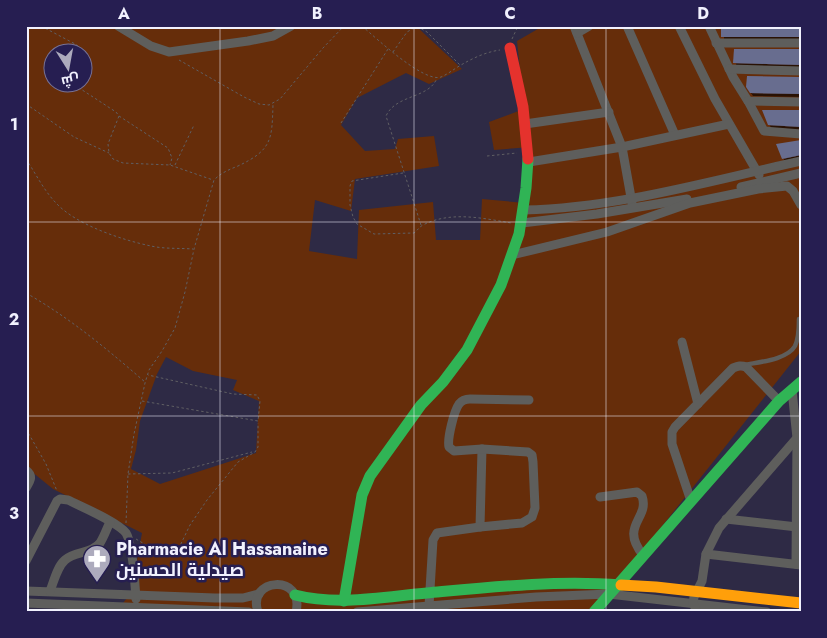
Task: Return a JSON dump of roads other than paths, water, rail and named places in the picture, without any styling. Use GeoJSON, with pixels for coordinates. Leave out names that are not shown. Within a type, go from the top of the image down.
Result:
{"type":"FeatureCollection","features":[{"type":"Feature","properties":{"kind":"street"},"geometry":{"type":"LineString","coordinates":[[118,26],[151,46],[169,52],[273,36],[291,26]]}},
{"type":"Feature","properties":{"kind":"street"},"geometry":{"type":"LineString","coordinates":[[589,26],[575,29],[622,147],[633,209]]}},
{"type":"Feature","properties":{"kind":"street"},"geometry":{"type":"LineString","coordinates":[[627,26],[675,135]]}},
{"type":"Feature","properties":{"kind":"street"},"geometry":{"type":"LineString","coordinates":[[679,26],[702,75],[763,182]]}},
{"type":"Feature","properties":{"kind":"street"},"geometry":{"type":"LineString","coordinates":[[709,26],[729,69],[764,131],[801,134]]}},
{"type":"Feature","properties":{"kind":"street"},"geometry":{"type":"LineString","coordinates":[[716,43],[801,44]]}},
{"type":"Feature","properties":{"kind":"street"},"geometry":{"type":"LineString","coordinates":[[344,601],[362,495],[370,476],[412,416],[443,382],[467,350],[502,285],[522,224],[528,157],[525,124],[510,48]]}},
{"type":"Feature","properties":{"kind":"street"},"geometry":{"type":"LineString","coordinates":[[729,69],[801,71]]}},
{"type":"Feature","properties":{"kind":"street"},"geometry":{"type":"LineString","coordinates":[[748,101],[801,102]]}},
{"type":"Feature","properties":{"kind":"street"},"geometry":{"type":"LineString","coordinates":[[525,124],[608,112]]}},
{"type":"Feature","properties":{"kind":"street"},"geometry":{"type":"LineString","coordinates":[[528,157],[622,147],[729,124]]}},
{"type":"Feature","properties":{"kind":"street"},"geometry":{"type":"LineString","coordinates":[[524,210],[558,209],[632,198],[801,161]]}},
{"type":"Feature","properties":{"kind":"street"},"geometry":{"type":"LineString","coordinates":[[522,224],[678,201],[801,173]]}},
{"type":"Feature","properties":{"kind":"street"},"geometry":{"type":"LineString","coordinates":[[512,255],[607,232],[690,203],[758,189],[787,186],[793,191],[801,204]]}},
{"type":"Feature","properties":{"kind":"street"},"geometry":{"type":"LineString","coordinates":[[682,342],[698,404]]}},
{"type":"Feature","properties":{"kind":"street"},"geometry":{"type":"LineString","coordinates":[[690,501],[671,439],[675,426],[733,368],[742,365],[779,402]]}},
{"type":"Feature","properties":{"kind":"street"},"geometry":{"type":"LineString","coordinates":[[594,612],[690,501],[779,402],[797,386]]}},
{"type":"Feature","properties":{"kind":"street"},"geometry":{"type":"LineString","coordinates":[[706,554],[798,565],[797,386]]}},
{"type":"Feature","properties":{"kind":"street"},"geometry":{"type":"LineString","coordinates":[[430,600],[433,540],[436,535],[443,531],[527,522],[532,517],[535,508],[534,462],[530,453],[522,451],[454,450],[449,447],[448,436],[457,408],[461,402],[470,399],[529,400]]}},
{"type":"Feature","properties":{"kind":"street"},"geometry":{"type":"LineString","coordinates":[[700,600],[706,554],[719,528],[797,438]]}},
{"type":"Feature","properties":{"kind":"street"},"geometry":{"type":"LineString","coordinates":[[480,527],[482,450]]}},
{"type":"Feature","properties":{"kind":"street"},"geometry":{"type":"LineString","coordinates":[[26,470],[31,478],[26,488]]}},
{"type":"Feature","properties":{"kind":"street"},"geometry":{"type":"LineString","coordinates":[[600,497],[640,493],[644,500],[643,508],[635,524],[633,536],[643,555]]}},
{"type":"Feature","properties":{"kind":"street"},"geometry":{"type":"LineString","coordinates":[[26,561],[50,512],[60,499],[68,500],[110,522],[126,533],[130,544],[137,607]]}},
{"type":"Feature","properties":{"kind":"street"},"geometry":{"type":"LineString","coordinates":[[726,519],[797,527]]}},
{"type":"Feature","properties":{"kind":"street"},"geometry":{"type":"LineString","coordinates":[[50,591],[60,566],[65,560],[98,545],[110,522]]}},
{"type":"Feature","properties":{"kind":"street"},"geometry":{"type":"LineString","coordinates":[[357,612],[430,600],[552,584],[595,583],[617,584],[767,612]]}},
{"type":"Feature","properties":{"kind":"street"},"geometry":{"type":"LineString","coordinates":[[258,612],[256,602],[259,594],[267,586],[280,584],[286,586],[295,595],[297,601],[296,612]]}},
{"type":"Feature","properties":{"kind":"street"},"geometry":{"type":"LineString","coordinates":[[26,591],[243,598],[259,594]]}},
{"type":"Feature","properties":{"kind":"street"},"geometry":{"type":"LineString","coordinates":[[295,595],[315,600],[344,601],[609,594],[700,600],[801,603]]}},
{"type":"Feature","properties":{"kind":"street"},"geometry":{"type":"LineString","coordinates":[[29,606],[137,607],[249,612]]}},
{"type":"Feature","properties":{"kind":"lane"},"geometry":{"type":"LineString","coordinates":[[742,365],[775,359],[792,351],[797,340],[799,319]]}},
{"type":"Feature","properties":{"kind":"place","name":"Pharmacie Al Hassanaine صيدلية الحسنين"},"geometry":{"type":"Point","coordinates":[97,583]}}]}
